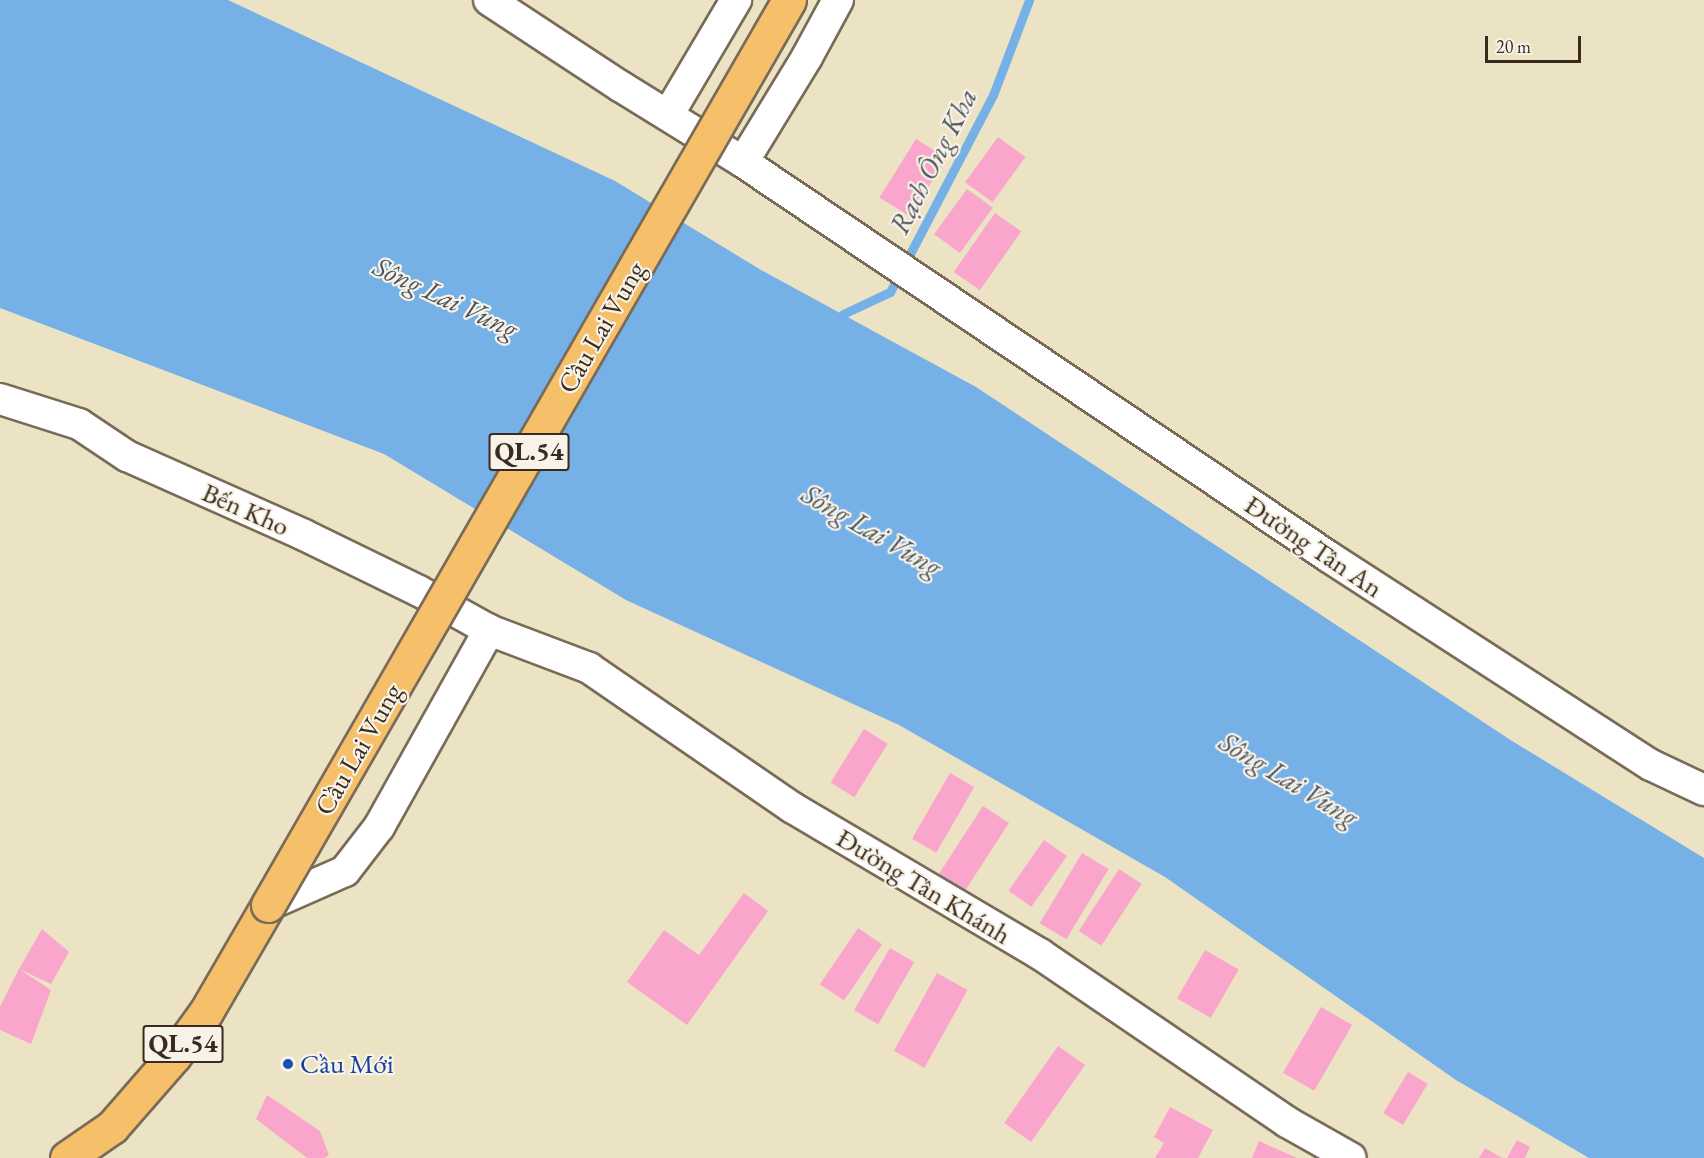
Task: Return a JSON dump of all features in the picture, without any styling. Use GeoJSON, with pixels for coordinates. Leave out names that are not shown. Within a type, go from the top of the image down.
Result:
{"type":"FeatureCollection","features":[{"type":"Feature","properties":{"kind":"highway","name":"Cầu Lai Vung"},"geometry":{"type":"LineString","coordinates":[[268,904],[789,0]]}},
{"type":"Feature","properties":{"kind":"highway","name":"QL.54"},"geometry":{"type":"LineString","coordinates":[[67,1158],[112,1127],[174,1056],[206,1012],[268,904]]}},
{"type":"Feature","properties":{"kind":"street"},"geometry":{"type":"LineString","coordinates":[[489,0],[743,162],[807,57],[838,0]]}},
{"type":"Feature","properties":{"kind":"street"},"geometry":{"type":"LineString","coordinates":[[668,115],[736,0]]}},
{"type":"Feature","properties":{"kind":"street","name":"Đường Tân An"},"geometry":{"type":"LineString","coordinates":[[743,162],[1329,557],[1651,765],[1704,790]]}},
{"type":"Feature","properties":{"kind":"street","name":"Bến Kho"},"geometry":{"type":"LineString","coordinates":[[0,399],[80,424],[127,456],[302,534],[419,591],[489,630]]}},
{"type":"Feature","properties":{"kind":"street"},"geometry":{"type":"LineString","coordinates":[[268,904],[345,871],[379,827],[489,630]]}},
{"type":"Feature","properties":{"kind":"street","name":"Đường Tân Khánh"},"geometry":{"type":"LineString","coordinates":[[489,630],[589,668],[793,808],[1040,954],[1287,1122],[1351,1158]]}},
{"type":"Feature","properties":{"kind":"water","name":"Sông Lai Vung"},"geometry":{"type":"Polygon","coordinates":[[[0,0],[228,0],[615,181],[761,270],[976,387],[1512,741],[1704,858],[1704,1158],[1589,1158],[1456,1080],[1165,877],[899,725],[626,600],[384,454],[0,308],[0,0]]]}},
{"type":"Feature","properties":{"kind":"building"},"geometry":{"type":"Polygon","coordinates":[[[998,137],[1026,157],[993,202],[965,182],[998,137]]]}},
{"type":"Feature","properties":{"kind":"building"},"geometry":{"type":"Polygon","coordinates":[[[916,139],[947,158],[910,217],[879,198],[916,139]]]}},
{"type":"Feature","properties":{"kind":"building"},"geometry":{"type":"Polygon","coordinates":[[[967,189],[993,208],[960,253],[934,234],[967,189]]]}},
{"type":"Feature","properties":{"kind":"building"},"geometry":{"type":"Polygon","coordinates":[[[995,213],[1021,231],[980,290],[954,272],[995,213]]]}},
{"type":"Feature","properties":{"kind":"building"},"geometry":{"type":"Polygon","coordinates":[[[864,729],[888,744],[854,797],[831,782],[864,729]]]}},
{"type":"Feature","properties":{"kind":"building"},"geometry":{"type":"Polygon","coordinates":[[[950,773],[974,787],[936,853],[912,839],[950,773]]]}},
{"type":"Feature","properties":{"kind":"building"},"geometry":{"type":"Polygon","coordinates":[[[983,806],[1009,823],[963,894],[937,877],[983,806]]]}},
{"type":"Feature","properties":{"kind":"building"},"geometry":{"type":"Polygon","coordinates":[[[1044,840],[1067,856],[1031,907],[1008,891],[1044,840]]]}},
{"type":"Feature","properties":{"kind":"building"},"geometry":{"type":"Polygon","coordinates":[[[1082,853],[1109,869],[1066,939],[1040,923],[1082,853]]]}},
{"type":"Feature","properties":{"kind":"building"},"geometry":{"type":"Polygon","coordinates":[[[1119,869],[1142,884],[1101,946],[1079,931],[1119,869]]]}},
{"type":"Feature","properties":{"kind":"building"},"geometry":{"type":"Polygon","coordinates":[[[744,893],[768,911],[687,1025],[627,982],[664,930],[699,955],[744,893]]]}},
{"type":"Feature","properties":{"kind":"building"},"geometry":{"type":"Polygon","coordinates":[[[858,928],[882,944],[844,1001],[820,984],[858,928]]]}},
{"type":"Feature","properties":{"kind":"building"},"geometry":{"type":"Polygon","coordinates":[[[42,929],[69,952],[51,984],[19,969],[42,929]]]}},
{"type":"Feature","properties":{"kind":"building"},"geometry":{"type":"Polygon","coordinates":[[[890,948],[914,962],[878,1024],[854,1010],[890,948]]]}},
{"type":"Feature","properties":{"kind":"building"},"geometry":{"type":"Polygon","coordinates":[[[1205,950],[1239,970],[1211,1018],[1177,998],[1205,950]]]}},
{"type":"Feature","properties":{"kind":"building"},"geometry":{"type":"Polygon","coordinates":[[[19,969],[51,990],[31,1044],[0,1030],[0,1007],[19,969]]]}},
{"type":"Feature","properties":{"kind":"building"},"geometry":{"type":"Polygon","coordinates":[[[937,973],[968,990],[924,1068],[894,1051],[937,973]]]}},
{"type":"Feature","properties":{"kind":"building"},"geometry":{"type":"Polygon","coordinates":[[[1321,1007],[1352,1025],[1314,1091],[1283,1073],[1321,1007]]]}},
{"type":"Feature","properties":{"kind":"building"},"geometry":{"type":"Polygon","coordinates":[[[1058,1046],[1085,1065],[1031,1142],[1004,1123],[1058,1046]]]}},
{"type":"Feature","properties":{"kind":"building"},"geometry":{"type":"Polygon","coordinates":[[[1408,1072],[1428,1084],[1403,1125],[1383,1113],[1408,1072]]]}},
{"type":"Feature","properties":{"kind":"building"},"geometry":{"type":"Polygon","coordinates":[[[267,1095],[320,1131],[329,1155],[325,1158],[307,1158],[256,1119],[267,1095]]]}},
{"type":"Feature","properties":{"kind":"building"},"geometry":{"type":"Polygon","coordinates":[[[1170,1107],[1213,1130],[1198,1158],[1155,1158],[1164,1143],[1154,1137],[1170,1107]]]}},
{"type":"Feature","properties":{"kind":"building"},"geometry":{"type":"Polygon","coordinates":[[[1517,1140],[1530,1147],[1525,1158],[1507,1158],[1517,1140]]]}},
{"type":"Feature","properties":{"kind":"building"},"geometry":{"type":"Polygon","coordinates":[[[1259,1141],[1297,1158],[1252,1158],[1259,1141]]]}},
{"type":"Feature","properties":{"kind":"building"},"geometry":{"type":"Polygon","coordinates":[[[1485,1148],[1502,1158],[1479,1158],[1485,1148]]]}},
{"type":"Feature","properties":{"kind":"waterway","name":"Rạch Ông Kha"},"geometry":{"type":"LineString","coordinates":[[843,314],[890,292],[993,95],[1029,0]]}},
{"type":"Feature","properties":{"kind":"place","name":"Cầu Mới"},"geometry":{"type":"Point","coordinates":[288,1064]}}]}
